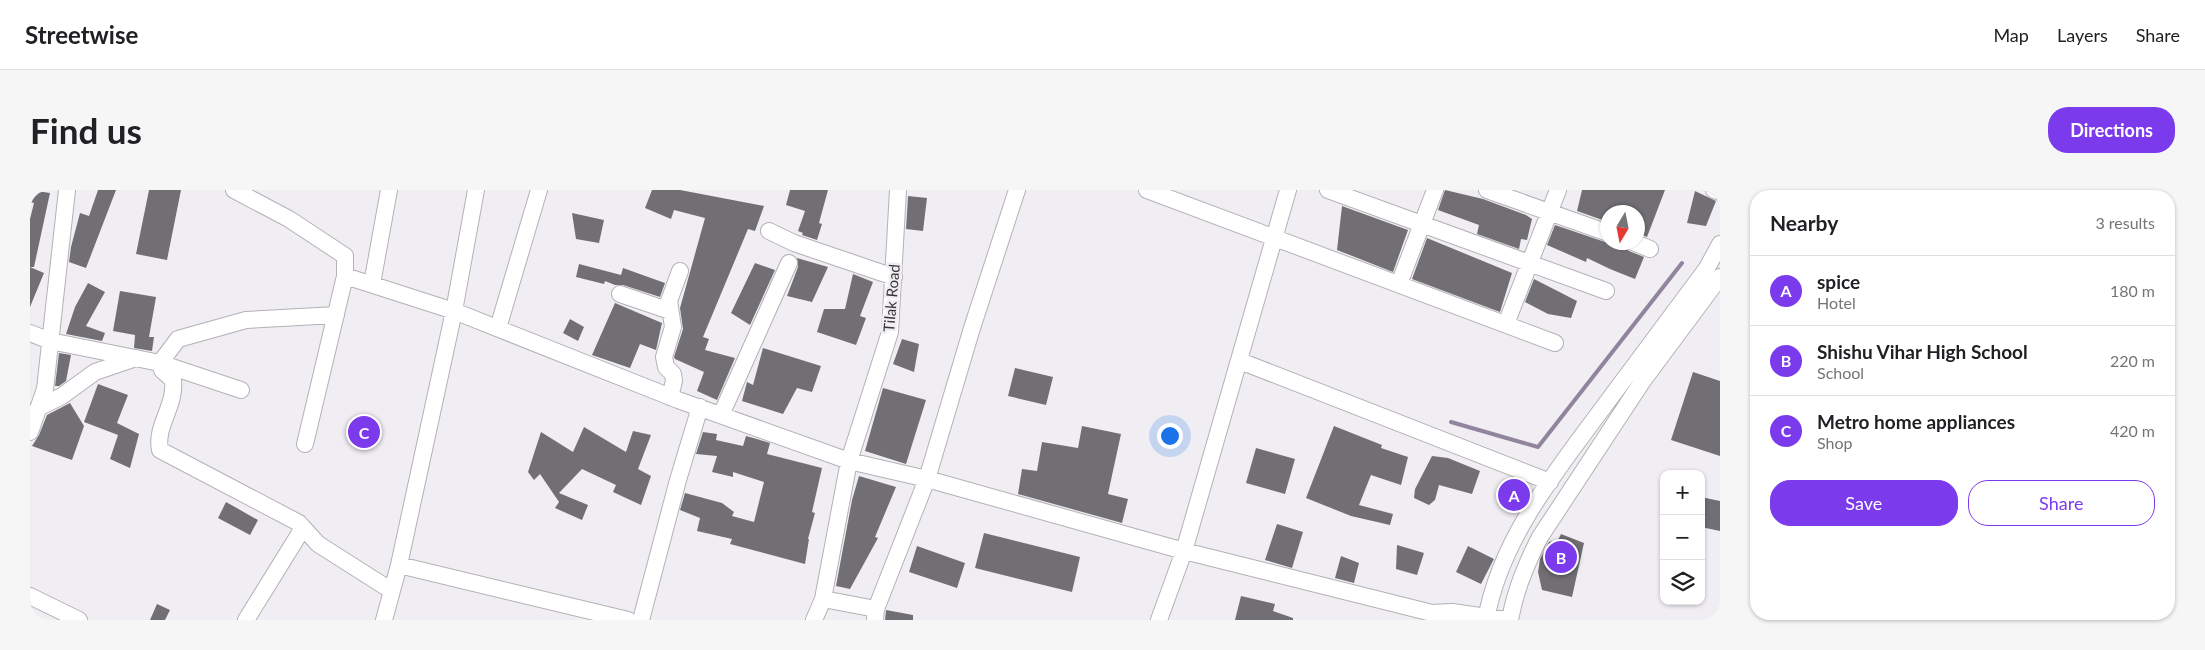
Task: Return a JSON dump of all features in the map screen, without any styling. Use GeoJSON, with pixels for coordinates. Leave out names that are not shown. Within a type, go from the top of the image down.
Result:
{"type":"FeatureCollection","features":[{"type":"Feature","properties":{"kind":"street"},"geometry":{"type":"LineString","coordinates":[[30,432],[45,389],[67,190]]}},
{"type":"Feature","properties":{"kind":"street"},"geometry":{"type":"LineString","coordinates":[[234,190],[289,218],[345,256],[345,276],[305,444]]}},
{"type":"Feature","properties":{"kind":"street"},"geometry":{"type":"LineString","coordinates":[[372,284],[389,190]]}},
{"type":"Feature","properties":{"kind":"street"},"geometry":{"type":"LineString","coordinates":[[384,620],[399,565],[454,311],[476,190]]}},
{"type":"Feature","properties":{"kind":"street"},"geometry":{"type":"LineString","coordinates":[[498,328],[539,190]]}},
{"type":"Feature","properties":{"kind":"street","name":"Tilak Road"},"geometry":{"type":"LineString","coordinates":[[814,620],[824,599],[849,461],[890,332],[898,190]]}},
{"type":"Feature","properties":{"kind":"street"},"geometry":{"type":"LineString","coordinates":[[824,599],[876,614],[926,479],[1017,190]]}},
{"type":"Feature","properties":{"kind":"street"},"geometry":{"type":"LineString","coordinates":[[1147,190],[1556,343]]}},
{"type":"Feature","properties":{"kind":"street"},"geometry":{"type":"LineString","coordinates":[[1159,620],[1184,551],[1288,190]]}},
{"type":"Feature","properties":{"kind":"street"},"geometry":{"type":"LineString","coordinates":[[1328,190],[1606,291]]}},
{"type":"Feature","properties":{"kind":"street"},"geometry":{"type":"LineString","coordinates":[[1399,284],[1435,190]]}},
{"type":"Feature","properties":{"kind":"street"},"geometry":{"type":"LineString","coordinates":[[1487,190],[1600,230]]}},
{"type":"Feature","properties":{"kind":"street"},"geometry":{"type":"LineString","coordinates":[[1506,324],[1558,190]]}},
{"type":"Feature","properties":{"kind":"street"},"geometry":{"type":"LineString","coordinates":[[1714,190],[1720,192]]}},
{"type":"Feature","properties":{"kind":"street"},"geometry":{"type":"LineString","coordinates":[[769,231],[794,243],[894,278]]}},
{"type":"Feature","properties":{"kind":"street"},"geometry":{"type":"LineString","coordinates":[[345,276],[454,311],[670,397],[849,461],[926,479],[1184,551],[1437,616],[1452,612],[1509,620],[1526,564],[1540,537],[1642,382],[1717,275],[1720,244]]}},
{"type":"Feature","properties":{"kind":"street"},"geometry":{"type":"LineString","coordinates":[[1645,247],[1650,249]]}},
{"type":"Feature","properties":{"kind":"street"},"geometry":{"type":"LineString","coordinates":[[722,415],[790,263]]}},
{"type":"Feature","properties":{"kind":"street"},"geometry":{"type":"LineString","coordinates":[[670,397],[674,382],[673,374],[666,367],[664,357],[673,327],[669,300],[680,271]]}},
{"type":"Feature","properties":{"kind":"street"},"geometry":{"type":"LineString","coordinates":[[1487,618],[1490,600],[1505,556],[1550,482],[1717,275]]}},
{"type":"Feature","properties":{"kind":"street"},"geometry":{"type":"LineString","coordinates":[[620,294],[670,311]]}},
{"type":"Feature","properties":{"kind":"street"},"geometry":{"type":"LineString","coordinates":[[160,363],[178,339],[246,320],[336,315]]}},
{"type":"Feature","properties":{"kind":"street"},"geometry":{"type":"LineString","coordinates":[[30,333],[50,341],[160,363],[241,390]]}},
{"type":"Feature","properties":{"kind":"street"},"geometry":{"type":"LineString","coordinates":[[38,408],[62,396],[95,372],[136,358]]}},
{"type":"Feature","properties":{"kind":"street"},"geometry":{"type":"LineString","coordinates":[[1240,361],[1550,482]]}},
{"type":"Feature","properties":{"kind":"street"},"geometry":{"type":"LineString","coordinates":[[160,363],[162,370],[173,380],[174,392],[158,439],[160,450],[299,524],[318,544],[392,591]]}},
{"type":"Feature","properties":{"kind":"street"},"geometry":{"type":"LineString","coordinates":[[641,620],[678,480],[700,407]]}},
{"type":"Feature","properties":{"kind":"street"},"geometry":{"type":"LineString","coordinates":[[246,620],[303,528]]}},
{"type":"Feature","properties":{"kind":"street"},"geometry":{"type":"LineString","coordinates":[[399,565],[628,620]]}},
{"type":"Feature","properties":{"kind":"street"},"geometry":{"type":"LineString","coordinates":[[30,596],[70,618]]}},
{"type":"Feature","properties":{"kind":"building"},"geometry":{"type":"Polygon","coordinates":[[[30,190],[50,193],[34,267],[30,267],[30,219],[34,203],[30,202],[30,190]]]}},
{"type":"Feature","properties":{"kind":"building"},"geometry":{"type":"Polygon","coordinates":[[[98,190],[116,190],[86,268],[69,262],[71,247],[80,213],[89,216],[98,190]]]}},
{"type":"Feature","properties":{"kind":"building"},"geometry":{"type":"Polygon","coordinates":[[[149,190],[181,190],[167,260],[136,254],[149,190]]]}},
{"type":"Feature","properties":{"kind":"building"},"geometry":{"type":"Polygon","coordinates":[[[652,190],[680,190],[764,206],[755,231],[748,229],[703,337],[709,339],[705,350],[735,358],[717,400],[697,391],[704,372],[674,357],[683,329],[680,308],[705,218],[674,210],[671,219],[645,208],[652,190]]]}},
{"type":"Feature","properties":{"kind":"building"},"geometry":{"type":"Polygon","coordinates":[[[790,190],[828,190],[819,223],[822,224],[817,240],[802,235],[803,233],[798,231],[805,211],[786,205],[790,190]]]}},
{"type":"Feature","properties":{"kind":"building"},"geometry":{"type":"Polygon","coordinates":[[[1445,190],[1483,199],[1526,215],[1532,219],[1527,240],[1521,239],[1519,249],[1477,234],[1479,225],[1438,210],[1445,190]]]}},
{"type":"Feature","properties":{"kind":"building"},"geometry":{"type":"Polygon","coordinates":[[[1582,190],[1665,190],[1647,237],[1645,236],[1645,205],[1600,205],[1600,219],[1577,211],[1582,190]]]}},
{"type":"Feature","properties":{"kind":"building"},"geometry":{"type":"Polygon","coordinates":[[[1695,191],[1716,201],[1706,226],[1687,223],[1695,191]]]}},
{"type":"Feature","properties":{"kind":"building"},"geometry":{"type":"Polygon","coordinates":[[[908,196],[927,198],[923,231],[906,229],[908,196]]]}},
{"type":"Feature","properties":{"kind":"building"},"geometry":{"type":"Polygon","coordinates":[[[1342,206],[1408,230],[1393,272],[1337,250],[1342,206]]]}},
{"type":"Feature","properties":{"kind":"building"},"geometry":{"type":"Polygon","coordinates":[[[572,213],[604,220],[599,243],[576,239],[572,213]]]}},
{"type":"Feature","properties":{"kind":"building"},"geometry":{"type":"Polygon","coordinates":[[[1555,225],[1600,240],[1600,250],[1628,250],[1644,257],[1635,279],[1587,258],[1586,262],[1547,245],[1555,225]]]}},
{"type":"Feature","properties":{"kind":"building"},"geometry":{"type":"Polygon","coordinates":[[[1427,238],[1512,273],[1500,312],[1412,279],[1427,238]]]}},
{"type":"Feature","properties":{"kind":"building"},"geometry":{"type":"Polygon","coordinates":[[[797,258],[828,267],[812,302],[787,296],[798,267],[797,258]]]}},
{"type":"Feature","properties":{"kind":"building"},"geometry":{"type":"Polygon","coordinates":[[[755,263],[775,270],[750,325],[731,313],[755,263]]]}},
{"type":"Feature","properties":{"kind":"building"},"geometry":{"type":"Polygon","coordinates":[[[579,264],[621,275],[623,268],[665,283],[660,297],[623,285],[615,285],[605,281],[604,284],[576,277],[579,264]]]}},
{"type":"Feature","properties":{"kind":"building"},"geometry":{"type":"Polygon","coordinates":[[[30,267],[44,273],[30,307],[30,267]]]}},
{"type":"Feature","properties":{"kind":"building"},"geometry":{"type":"Polygon","coordinates":[[[853,274],[873,282],[860,316],[866,318],[856,345],[817,332],[824,309],[845,309],[853,274]]]}},
{"type":"Feature","properties":{"kind":"building"},"geometry":{"type":"Polygon","coordinates":[[[1534,279],[1577,301],[1571,318],[1548,314],[1525,302],[1534,279]]]}},
{"type":"Feature","properties":{"kind":"building"},"geometry":{"type":"Polygon","coordinates":[[[88,283],[105,292],[86,326],[105,333],[102,341],[66,334],[75,307],[88,283]]]}},
{"type":"Feature","properties":{"kind":"building"},"geometry":{"type":"Polygon","coordinates":[[[120,291],[156,297],[149,337],[154,337],[152,351],[134,348],[135,335],[113,331],[120,291]]]}},
{"type":"Feature","properties":{"kind":"building"},"geometry":{"type":"Polygon","coordinates":[[[615,303],[662,323],[656,350],[640,344],[630,368],[592,355],[615,303]]]}},
{"type":"Feature","properties":{"kind":"building"},"geometry":{"type":"Polygon","coordinates":[[[570,319],[584,327],[578,341],[563,333],[570,319]]]}},
{"type":"Feature","properties":{"kind":"building"},"geometry":{"type":"Polygon","coordinates":[[[902,339],[919,344],[914,372],[893,364],[902,339]]]}},
{"type":"Feature","properties":{"kind":"building"},"geometry":{"type":"Polygon","coordinates":[[[763,348],[821,366],[812,392],[797,388],[783,414],[742,401],[747,382],[753,385],[763,348]]]}},
{"type":"Feature","properties":{"kind":"building"},"geometry":{"type":"Polygon","coordinates":[[[59,353],[71,355],[66,381],[59,386],[55,386],[59,353]]]}},
{"type":"Feature","properties":{"kind":"building"},"geometry":{"type":"Polygon","coordinates":[[[1015,368],[1053,377],[1046,405],[1008,396],[1015,368]]]}},
{"type":"Feature","properties":{"kind":"building"},"geometry":{"type":"Polygon","coordinates":[[[1693,372],[1720,381],[1720,456],[1671,440],[1693,372]]]}},
{"type":"Feature","properties":{"kind":"building"},"geometry":{"type":"Polygon","coordinates":[[[98,384],[128,395],[117,423],[139,434],[130,468],[110,459],[118,435],[84,422],[98,384]]]}},
{"type":"Feature","properties":{"kind":"building"},"geometry":{"type":"Polygon","coordinates":[[[883,388],[926,400],[906,464],[865,451],[883,388]]]}},
{"type":"Feature","properties":{"kind":"building"},"geometry":{"type":"Polygon","coordinates":[[[70,403],[84,426],[72,460],[32,446],[39,435],[47,415],[70,403]]]}},
{"type":"Feature","properties":{"kind":"building"},"geometry":{"type":"Polygon","coordinates":[[[1082,426],[1121,434],[1108,494],[1128,499],[1122,523],[1018,494],[1022,469],[1037,471],[1042,442],[1078,448],[1082,426]]]}},
{"type":"Feature","properties":{"kind":"building"},"geometry":{"type":"Polygon","coordinates":[[[1334,426],[1382,445],[1381,448],[1408,457],[1401,485],[1371,475],[1359,505],[1393,514],[1390,525],[1351,516],[1306,498],[1334,426]]]}},
{"type":"Feature","properties":{"kind":"building"},"geometry":{"type":"Polygon","coordinates":[[[584,427],[626,452],[633,431],[651,435],[638,469],[651,476],[641,505],[613,492],[616,485],[582,469],[559,493],[588,505],[582,520],[555,508],[559,502],[540,474],[534,480],[528,472],[541,432],[573,452],[584,427]]]}},
{"type":"Feature","properties":{"kind":"building"},"geometry":{"type":"Polygon","coordinates":[[[703,432],[717,434],[716,440],[743,446],[746,436],[757,439],[770,443],[767,454],[822,468],[812,512],[815,513],[808,539],[805,564],[730,544],[732,539],[697,531],[700,518],[680,510],[685,493],[722,503],[734,512],[732,516],[754,522],[764,482],[733,472],[733,477],[712,472],[717,456],[696,454],[703,432]]]}},
{"type":"Feature","properties":{"kind":"building"},"geometry":{"type":"Polygon","coordinates":[[[1256,448],[1295,459],[1285,494],[1246,483],[1256,448]]]}},
{"type":"Feature","properties":{"kind":"building"},"geometry":{"type":"Polygon","coordinates":[[[1432,456],[1448,458],[1480,471],[1472,494],[1439,485],[1435,500],[1429,505],[1414,498],[1415,489],[1432,456]]]}},
{"type":"Feature","properties":{"kind":"building"},"geometry":{"type":"Polygon","coordinates":[[[859,476],[896,487],[875,537],[878,538],[850,589],[836,586],[852,500],[859,476]]]}},
{"type":"Feature","properties":{"kind":"building"},"geometry":{"type":"Polygon","coordinates":[[[1705,498],[1720,501],[1720,531],[1705,528],[1705,498]]]}},
{"type":"Feature","properties":{"kind":"building"},"geometry":{"type":"Polygon","coordinates":[[[226,502],[258,520],[250,535],[218,518],[226,502]]]}},
{"type":"Feature","properties":{"kind":"building"},"geometry":{"type":"Polygon","coordinates":[[[1277,524],[1303,532],[1292,568],[1265,560],[1277,524]]]}},
{"type":"Feature","properties":{"kind":"building"},"geometry":{"type":"Polygon","coordinates":[[[984,533],[1080,557],[1072,592],[975,568],[984,533]]]}},
{"type":"Feature","properties":{"kind":"building"},"geometry":{"type":"Polygon","coordinates":[[[1561,534],[1584,543],[1572,597],[1542,590],[1538,572],[1540,559],[1549,542],[1558,540],[1561,534]]]}},
{"type":"Feature","properties":{"kind":"building"},"geometry":{"type":"Polygon","coordinates":[[[1397,545],[1424,553],[1417,575],[1396,569],[1397,545]]]}},
{"type":"Feature","properties":{"kind":"building"},"geometry":{"type":"Polygon","coordinates":[[[917,546],[965,563],[957,588],[909,572],[917,546]]]}},
{"type":"Feature","properties":{"kind":"building"},"geometry":{"type":"Polygon","coordinates":[[[1468,546],[1494,559],[1481,584],[1456,572],[1468,546]]]}},
{"type":"Feature","properties":{"kind":"building"},"geometry":{"type":"Polygon","coordinates":[[[1341,556],[1359,563],[1354,583],[1335,578],[1341,556]]]}},
{"type":"Feature","properties":{"kind":"building"},"geometry":{"type":"Polygon","coordinates":[[[1241,596],[1275,604],[1273,611],[1293,618],[1293,620],[1235,620],[1241,596]]]}},
{"type":"Feature","properties":{"kind":"building"},"geometry":{"type":"Polygon","coordinates":[[[157,604],[170,610],[165,620],[150,620],[157,604]]]}},
{"type":"Feature","properties":{"kind":"building"},"geometry":{"type":"Polygon","coordinates":[[[886,610],[913,615],[913,620],[885,620],[886,610]]]}},
{"type":"Feature","properties":{"kind":"waterway"},"geometry":{"type":"LineString","coordinates":[[1451,422],[1538,447],[1682,263]]}},
{"type":"Feature","properties":{"kind":"place","name":"Metro home appliances"},"geometry":{"type":"Point","coordinates":[364,432]}},
{"type":"Feature","properties":{"kind":"place","name":"spice"},"geometry":{"type":"Point","coordinates":[1514,495]}},
{"type":"Feature","properties":{"kind":"place","name":"Shishu Vihar High School"},"geometry":{"type":"Point","coordinates":[1561,557]}}]}
